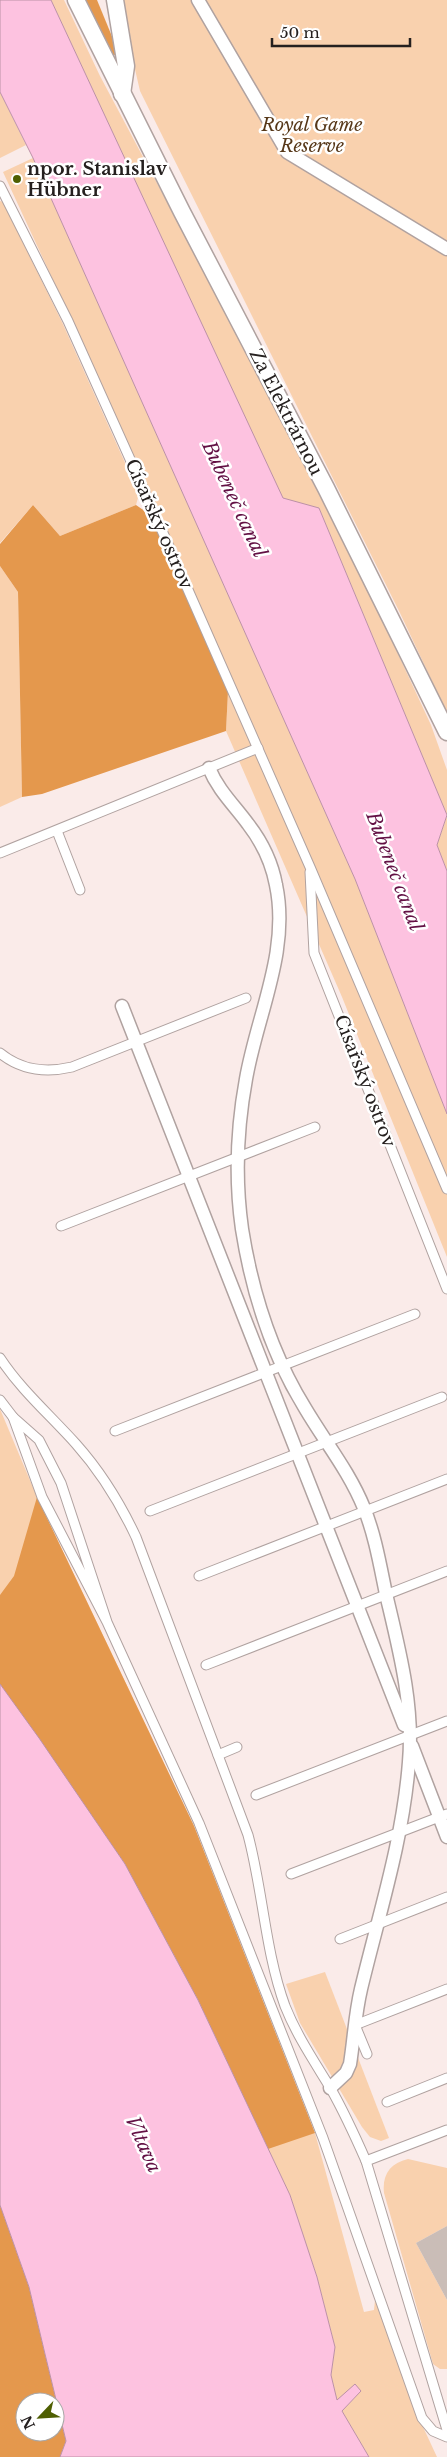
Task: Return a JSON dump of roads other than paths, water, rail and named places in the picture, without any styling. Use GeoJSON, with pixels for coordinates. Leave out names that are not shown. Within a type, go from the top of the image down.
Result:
{"type":"FeatureCollection","features":[{"type":"Feature","properties":{"kind":"street","name":"Za Elektrárnou"},"geometry":{"type":"LineString","coordinates":[[76,0],[122,94],[446,727]]}},
{"type":"Feature","properties":{"kind":"street"},"geometry":{"type":"LineString","coordinates":[[115,0],[126,66],[122,94]]}},
{"type":"Feature","properties":{"kind":"street"},"geometry":{"type":"LineString","coordinates":[[198,0],[288,152],[447,249]]}},
{"type":"Feature","properties":{"kind":"street"},"geometry":{"type":"LineString","coordinates":[[209,768],[222,793],[260,841],[272,870],[279,901],[278,946],[246,1077],[238,1157],[241,1224],[247,1257],[266,1330],[304,1408],[354,1484],[365,1511],[387,1595],[407,1694],[410,1758],[399,1832],[360,1992],[348,2069],[330,2088]]}},
{"type":"Feature","properties":{"kind":"street"},"geometry":{"type":"LineString","coordinates":[[122,1006],[267,1371],[408,1736],[443,1815],[447,1837]]}},
{"type":"Feature","properties":{"kind":"lane","name":"Císařský ostrov"},"geometry":{"type":"LineString","coordinates":[[0,186],[68,322],[258,748],[447,1189]]}},
{"type":"Feature","properties":{"kind":"lane"},"geometry":{"type":"LineString","coordinates":[[0,853],[258,748]]}},
{"type":"Feature","properties":{"kind":"lane"},"geometry":{"type":"LineString","coordinates":[[57,831],[80,890]]}},
{"type":"Feature","properties":{"kind":"lane","name":"Císařský ostrov"},"geometry":{"type":"LineString","coordinates":[[310,867],[314,953],[447,1289]]}},
{"type":"Feature","properties":{"kind":"lane"},"geometry":{"type":"LineString","coordinates":[[0,1053],[14,1062],[33,1069],[59,1070],[136,1042],[246,998]]}},
{"type":"Feature","properties":{"kind":"lane"},"geometry":{"type":"LineString","coordinates":[[62,1226],[315,1126]]}},
{"type":"Feature","properties":{"kind":"lane"},"geometry":{"type":"LineString","coordinates":[[114,1431],[416,1314]]}},
{"type":"Feature","properties":{"kind":"lane"},"geometry":{"type":"LineString","coordinates":[[0,1358],[24,1389],[95,1467],[125,1513],[136,1537],[218,1755],[255,1861],[270,1949],[285,2005],[304,2049],[330,2088],[348,2120],[366,2160],[447,2430]]}},
{"type":"Feature","properties":{"kind":"lane"},"geometry":{"type":"LineString","coordinates":[[150,1511],[442,1397]]}},
{"type":"Feature","properties":{"kind":"lane"},"geometry":{"type":"LineString","coordinates":[[0,1400],[13,1416],[39,1440],[61,1483],[107,1622]]}},
{"type":"Feature","properties":{"kind":"lane"},"geometry":{"type":"LineString","coordinates":[[13,1416],[42,1497],[107,1622],[206,1842],[323,2138],[422,2418],[433,2431],[447,2437]]}},
{"type":"Feature","properties":{"kind":"lane"},"geometry":{"type":"LineString","coordinates":[[199,1576],[447,1479]]}},
{"type":"Feature","properties":{"kind":"lane"},"geometry":{"type":"LineString","coordinates":[[206,1665],[447,1571]]}},
{"type":"Feature","properties":{"kind":"lane"},"geometry":{"type":"LineString","coordinates":[[256,1795],[447,1721]]}},
{"type":"Feature","properties":{"kind":"lane"},"geometry":{"type":"LineString","coordinates":[[218,1755],[238,1747]]}},
{"type":"Feature","properties":{"kind":"lane"},"geometry":{"type":"LineString","coordinates":[[291,1874],[443,1815]]}},
{"type":"Feature","properties":{"kind":"lane"},"geometry":{"type":"LineString","coordinates":[[340,1939],[447,1897]]}},
{"type":"Feature","properties":{"kind":"lane"},"geometry":{"type":"LineString","coordinates":[[367,2054],[355,2025],[447,1989]]}},
{"type":"Feature","properties":{"kind":"lane"},"geometry":{"type":"LineString","coordinates":[[387,2102],[447,2078]]}},
{"type":"Feature","properties":{"kind":"lane"},"geometry":{"type":"LineString","coordinates":[[366,2160],[447,2130]]}},
{"type":"Feature","properties":{"kind":"water","name":"Bubeneč canal"},"geometry":{"type":"Polygon","coordinates":[[[0,0],[51,0],[283,498],[319,508],[447,815],[437,845],[447,871],[447,1114],[355,879],[33,158],[0,92],[0,0]]]}},
{"type":"Feature","properties":{"kind":"water","name":"Vltava"},"geometry":{"type":"Polygon","coordinates":[[[0,1684],[125,1864],[198,2000],[290,2195],[317,2277],[335,2347],[331,2375],[337,2400],[355,2384],[361,2391],[342,2411],[369,2457],[60,2457],[66,2441],[65,2392],[54,2392],[29,2287],[0,2205],[0,1684]]]}},
{"type":"Feature","properties":{"kind":"place","name":"npor. Stanislav Hübner"},"geometry":{"type":"Point","coordinates":[17,179]}},
{"type":"Feature","properties":{"kind":"park label","name":"Royal Game Reserve"},"geometry":{"type":"Point","coordinates":[312,135]}}]}
